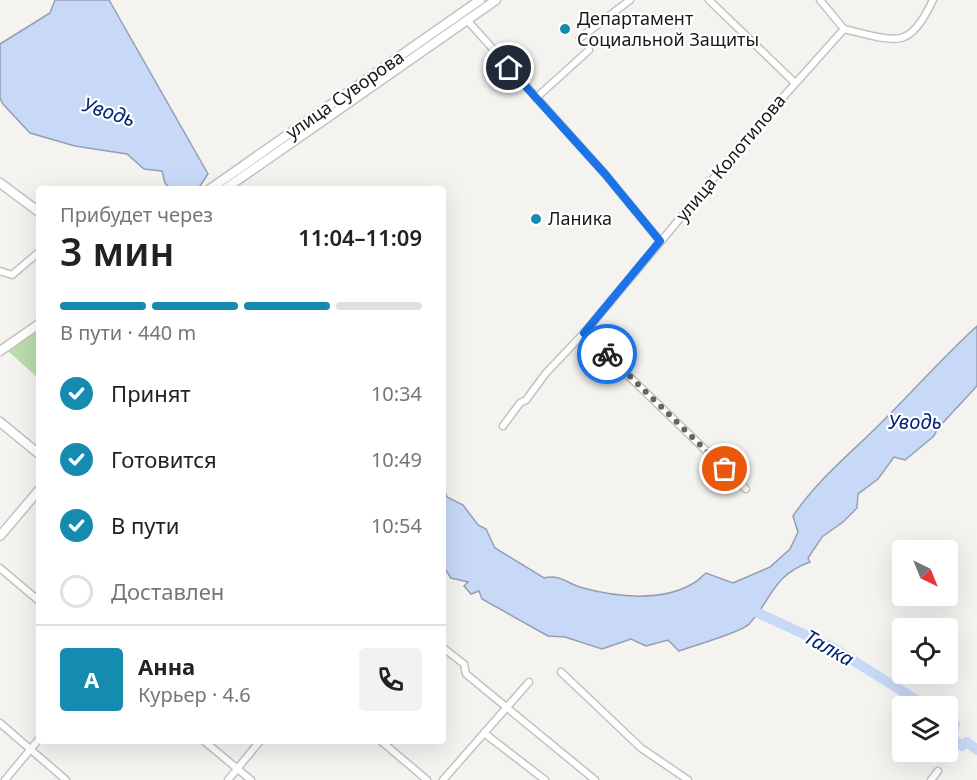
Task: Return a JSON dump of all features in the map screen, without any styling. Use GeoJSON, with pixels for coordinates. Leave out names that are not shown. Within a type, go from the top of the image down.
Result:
{"type":"FeatureCollection","features":[{"type":"Feature","properties":{"kind":"main road","name":"улица Суворова"},"geometry":{"type":"LineString","coordinates":[[227,186],[231,179],[480,0]]}},
{"type":"Feature","properties":{"kind":"main road","name":"улица Суворова"},"geometry":{"type":"LineString","coordinates":[[216,186],[231,179],[496,0]]}},
{"type":"Feature","properties":{"kind":"main road"},"geometry":{"type":"LineString","coordinates":[[0,183],[36,210]]}},
{"type":"Feature","properties":{"kind":"main road"},"geometry":{"type":"LineString","coordinates":[[0,351],[36,326]]}},
{"type":"Feature","properties":{"kind":"main road"},"geometry":{"type":"LineString","coordinates":[[0,422],[36,452]]}},
{"type":"Feature","properties":{"kind":"main road"},"geometry":{"type":"LineString","coordinates":[[0,536],[36,494]]}},
{"type":"Feature","properties":{"kind":"street"},"geometry":{"type":"LineString","coordinates":[[580,38],[630,0]]}},
{"type":"Feature","properties":{"kind":"street"},"geometry":{"type":"LineString","coordinates":[[708,0],[795,83]]}},
{"type":"Feature","properties":{"kind":"street"},"geometry":{"type":"LineString","coordinates":[[820,0],[844,29],[891,39],[904,37],[915,28],[933,0]]}},
{"type":"Feature","properties":{"kind":"street"},"geometry":{"type":"LineString","coordinates":[[467,20],[605,174],[660,241]]}},
{"type":"Feature","properties":{"kind":"street","name":"улица Колотилова"},"geometry":{"type":"LineString","coordinates":[[503,426],[520,403],[526,400],[546,373],[584,333],[795,83],[844,29]]}},
{"type":"Feature","properties":{"kind":"street"},"geometry":{"type":"LineString","coordinates":[[536,98],[589,50]]}},
{"type":"Feature","properties":{"kind":"street"},"geometry":{"type":"LineString","coordinates":[[0,272],[12,275],[36,255]]}},
{"type":"Feature","properties":{"kind":"street"},"geometry":{"type":"LineString","coordinates":[[584,333],[746,489]]}},
{"type":"Feature","properties":{"kind":"street"},"geometry":{"type":"LineString","coordinates":[[0,568],[36,598]]}},
{"type":"Feature","properties":{"kind":"street"},"geometry":{"type":"LineString","coordinates":[[446,650],[464,664],[466,674],[595,780]]}},
{"type":"Feature","properties":{"kind":"street"},"geometry":{"type":"LineString","coordinates":[[561,672],[641,748],[688,780]]}},
{"type":"Feature","properties":{"kind":"street"},"geometry":{"type":"LineString","coordinates":[[443,780],[529,681]]}},
{"type":"Feature","properties":{"kind":"street"},"geometry":{"type":"LineString","coordinates":[[0,723],[66,780]]}},
{"type":"Feature","properties":{"kind":"street"},"geometry":{"type":"LineString","coordinates":[[484,733],[545,780]]}},
{"type":"Feature","properties":{"kind":"street"},"geometry":{"type":"LineString","coordinates":[[5,780],[36,743]]}},
{"type":"Feature","properties":{"kind":"street"},"geometry":{"type":"LineString","coordinates":[[208,744],[251,780]]}},
{"type":"Feature","properties":{"kind":"street"},"geometry":{"type":"LineString","coordinates":[[228,780],[258,744]]}},
{"type":"Feature","properties":{"kind":"street"},"geometry":{"type":"LineString","coordinates":[[385,744],[427,780]]}},
{"type":"Feature","properties":{"kind":"street"},"geometry":{"type":"LineString","coordinates":[[931,780],[938,771]]}},
{"type":"Feature","properties":{"kind":"green space"},"geometry":{"type":"Polygon","coordinates":[[[36,332],[36,376],[8,351],[36,332]]]}},
{"type":"Feature","properties":{"kind":"water","name":"Уводь"},"geometry":{"type":"Polygon","coordinates":[[[55,0],[109,0],[208,174],[200,186],[168,186],[162,171],[144,169],[127,154],[75,146],[30,133],[3,104],[0,98],[0,44],[50,13],[55,0]]]}},
{"type":"Feature","properties":{"kind":"water","name":"Уводь"},"geometry":{"type":"Polygon","coordinates":[[[977,326],[977,386],[938,428],[934,436],[905,460],[894,457],[878,479],[858,494],[857,508],[843,522],[822,537],[808,558],[810,562],[788,574],[774,588],[749,624],[737,631],[679,651],[668,640],[646,646],[631,639],[602,649],[565,637],[548,636],[482,599],[479,591],[471,594],[464,586],[468,582],[451,578],[446,570],[446,494],[463,505],[478,525],[486,529],[495,548],[544,578],[560,578],[583,588],[610,594],[639,596],[653,596],[680,590],[694,583],[706,573],[733,583],[770,567],[790,549],[798,532],[793,516],[802,503],[977,326]]]}},
{"type":"Feature","properties":{"kind":"waterway","name":"Талка"},"geometry":{"type":"LineString","coordinates":[[745,607],[830,646],[910,696]]}},
{"type":"Feature","properties":{"kind":"waterway","name":"Талка"},"geometry":{"type":"LineString","coordinates":[[958,743],[962,746],[967,742],[977,750]]}},
{"type":"Feature","properties":{"kind":"way so far"},"geometry":{"type":"LineString","coordinates":[[607,354],[725,469]]}},
{"type":"Feature","properties":{"kind":"place","name":"Департамент Социальной Защиты"},"geometry":{"type":"Point","coordinates":[565,29]}},
{"type":"Feature","properties":{"kind":"place","name":"Ланика"},"geometry":{"type":"Point","coordinates":[536,219]}},
{"type":"Feature","properties":{"kind":"route"},"geometry":{"type":"LineString","coordinates":[[509,68],[605,174],[660,241],[584,333],[607,354]]}}]}
